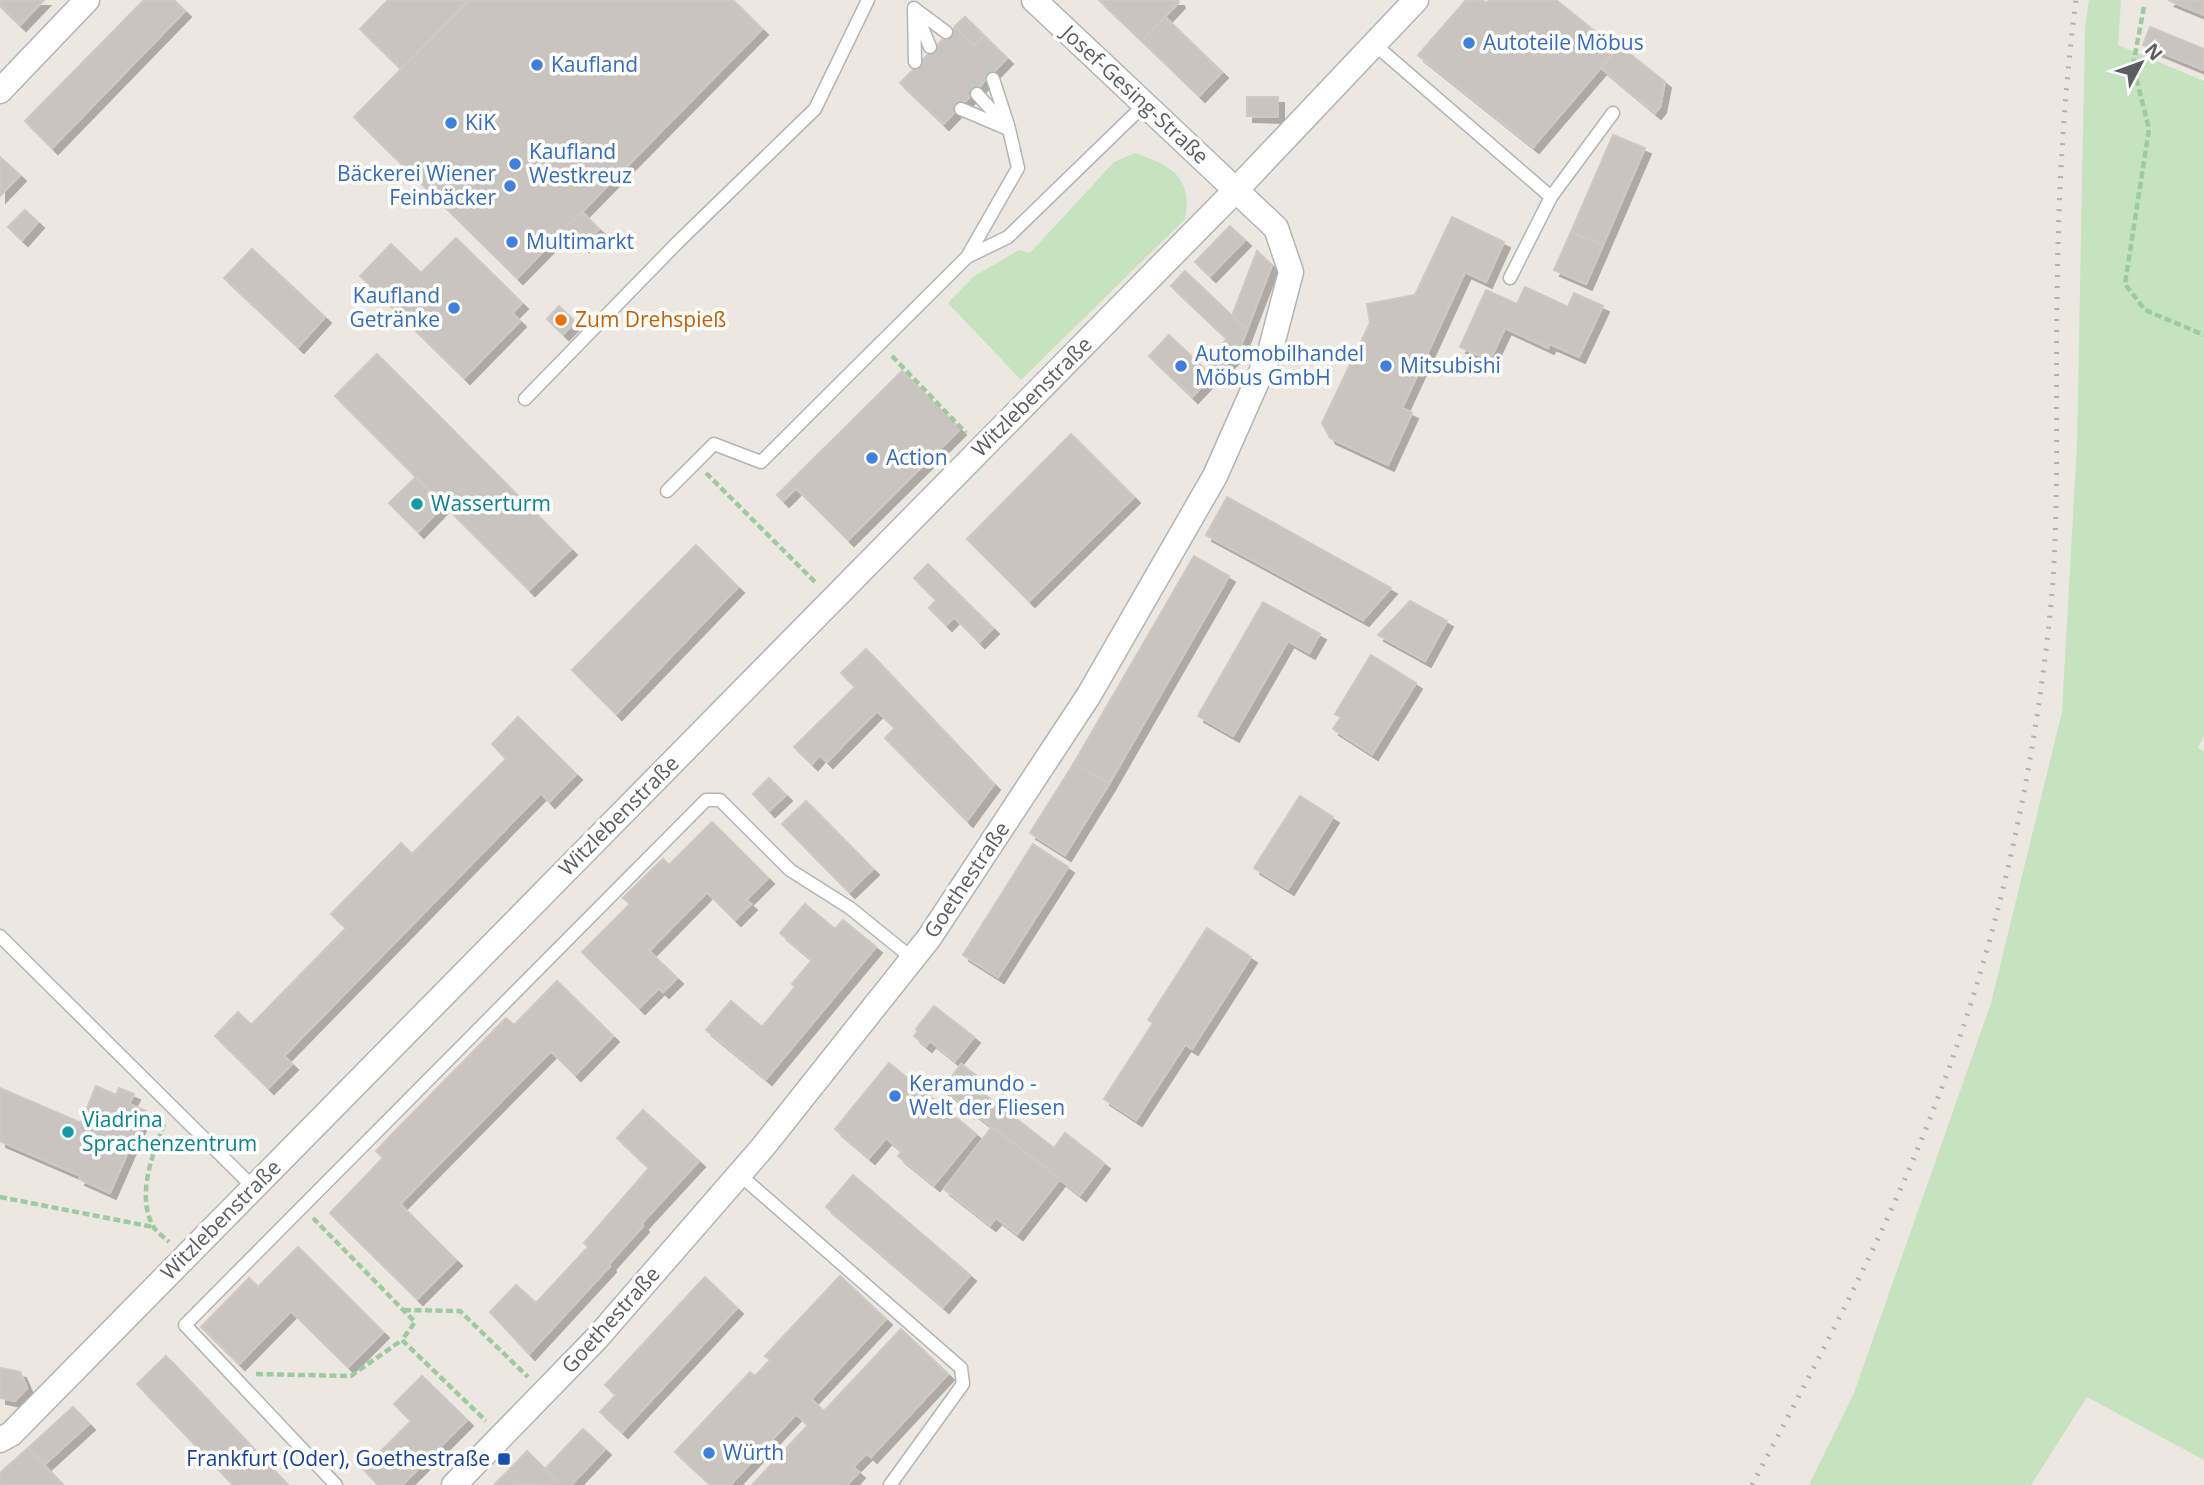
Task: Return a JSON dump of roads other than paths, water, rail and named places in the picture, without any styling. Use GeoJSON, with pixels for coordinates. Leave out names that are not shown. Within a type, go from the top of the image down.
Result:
{"type":"FeatureCollection","features":[{"type":"Feature","properties":{"kind":"street"},"geometry":{"type":"LineString","coordinates":[[0,90],[88,0]]}},
{"type":"Feature","properties":{"kind":"street","name":"Josef-Gesing-Straße"},"geometry":{"type":"LineString","coordinates":[[1034,0],[1236,190]]}},
{"type":"Feature","properties":{"kind":"street","name":"Witzlebenstraße"},"geometry":{"type":"LineString","coordinates":[[0,1440],[10,1434],[1236,190],[1416,0]]}},
{"type":"Feature","properties":{"kind":"street","name":"Goethestraße"},"geometry":{"type":"LineString","coordinates":[[454,1485],[597,1338],[740,1175],[913,959],[1089,695],[1215,476],[1270,352],[1291,272],[1276,228],[1236,190]]}},
{"type":"Feature","properties":{"kind":"lane"},"geometry":{"type":"LineString","coordinates":[[525,399],[678,242],[815,109],[867,0]]}},
{"type":"Feature","properties":{"kind":"lane"},"geometry":{"type":"LineString","coordinates":[[914,4],[946,32]]}},
{"type":"Feature","properties":{"kind":"lane"},"geometry":{"type":"LineString","coordinates":[[914,4],[930,47]]}},
{"type":"Feature","properties":{"kind":"lane"},"geometry":{"type":"LineString","coordinates":[[914,4],[915,62]]}},
{"type":"Feature","properties":{"kind":"lane"},"geometry":{"type":"LineString","coordinates":[[1374,44],[1551,197]]}},
{"type":"Feature","properties":{"kind":"lane"},"geometry":{"type":"LineString","coordinates":[[667,491],[715,443],[761,462],[967,257],[1018,167],[993,79]]}},
{"type":"Feature","properties":{"kind":"lane"},"geometry":{"type":"LineString","coordinates":[[977,94],[1009,129]]}},
{"type":"Feature","properties":{"kind":"lane"},"geometry":{"type":"LineString","coordinates":[[967,257],[1008,237],[1144,105]]}},
{"type":"Feature","properties":{"kind":"lane"},"geometry":{"type":"LineString","coordinates":[[961,109],[1009,129]]}},
{"type":"Feature","properties":{"kind":"lane"},"geometry":{"type":"LineString","coordinates":[[1510,278],[1551,197],[1613,113]]}},
{"type":"Feature","properties":{"kind":"lane"},"geometry":{"type":"LineString","coordinates":[[336,1485],[185,1325],[706,800],[720,800],[790,870],[850,908],[913,959]]}},
{"type":"Feature","properties":{"kind":"lane"},"geometry":{"type":"LineString","coordinates":[[0,936],[253,1187]]}},
{"type":"Feature","properties":{"kind":"lane"},"geometry":{"type":"LineString","coordinates":[[740,1175],[961,1368],[963,1384],[890,1485]]}},
{"type":"Feature","properties":{"kind":"railway"},"geometry":{"type":"LineString","coordinates":[[1752,1485],[1849,1299],[1894,1204],[1934,1108],[1976,986],[2010,860],[2044,668],[2054,566],[2060,188],[2076,0]]}},
{"type":"Feature","properties":{"kind":"place","name":"Autoteile Möbus"},"geometry":{"type":"Point","coordinates":[1469,43]}},
{"type":"Feature","properties":{"kind":"place","name":"Kaufland"},"geometry":{"type":"Point","coordinates":[537,65]}},
{"type":"Feature","properties":{"kind":"place","name":"KiK"},"geometry":{"type":"Point","coordinates":[451,123]}},
{"type":"Feature","properties":{"kind":"place","name":"Kaufland Westkreuz"},"geometry":{"type":"Point","coordinates":[515,164]}},
{"type":"Feature","properties":{"kind":"place","name":"Bäckerei Wiener Feinbäcker"},"geometry":{"type":"Point","coordinates":[510,186]}},
{"type":"Feature","properties":{"kind":"place","name":"Multimarkt"},"geometry":{"type":"Point","coordinates":[512,242]}},
{"type":"Feature","properties":{"kind":"place","name":"Kaufland Getränke"},"geometry":{"type":"Point","coordinates":[454,308]}},
{"type":"Feature","properties":{"kind":"place","name":"Zum Drehspieß"},"geometry":{"type":"Point","coordinates":[561,320]}},
{"type":"Feature","properties":{"kind":"place","name":"Automobilhandel Möbus GmbH"},"geometry":{"type":"Point","coordinates":[1181,366]}},
{"type":"Feature","properties":{"kind":"place","name":"Mitsubishi"},"geometry":{"type":"Point","coordinates":[1386,366]}},
{"type":"Feature","properties":{"kind":"place","name":"Action"},"geometry":{"type":"Point","coordinates":[872,458]}},
{"type":"Feature","properties":{"kind":"place","name":"Wasserturm"},"geometry":{"type":"Point","coordinates":[417,504]}},
{"type":"Feature","properties":{"kind":"place","name":"Keramundo - Welt der Fliesen"},"geometry":{"type":"Point","coordinates":[895,1096]}},
{"type":"Feature","properties":{"kind":"place","name":"Viadrina Sprachenzentrum"},"geometry":{"type":"Point","coordinates":[68,1132]}},
{"type":"Feature","properties":{"kind":"place","name":"Würth"},"geometry":{"type":"Point","coordinates":[709,1453]}},
{"type":"Feature","properties":{"kind":"place","name":"Frankfurt (Oder), Goethestraße"},"geometry":{"type":"Point","coordinates":[504,1459]}}]}
